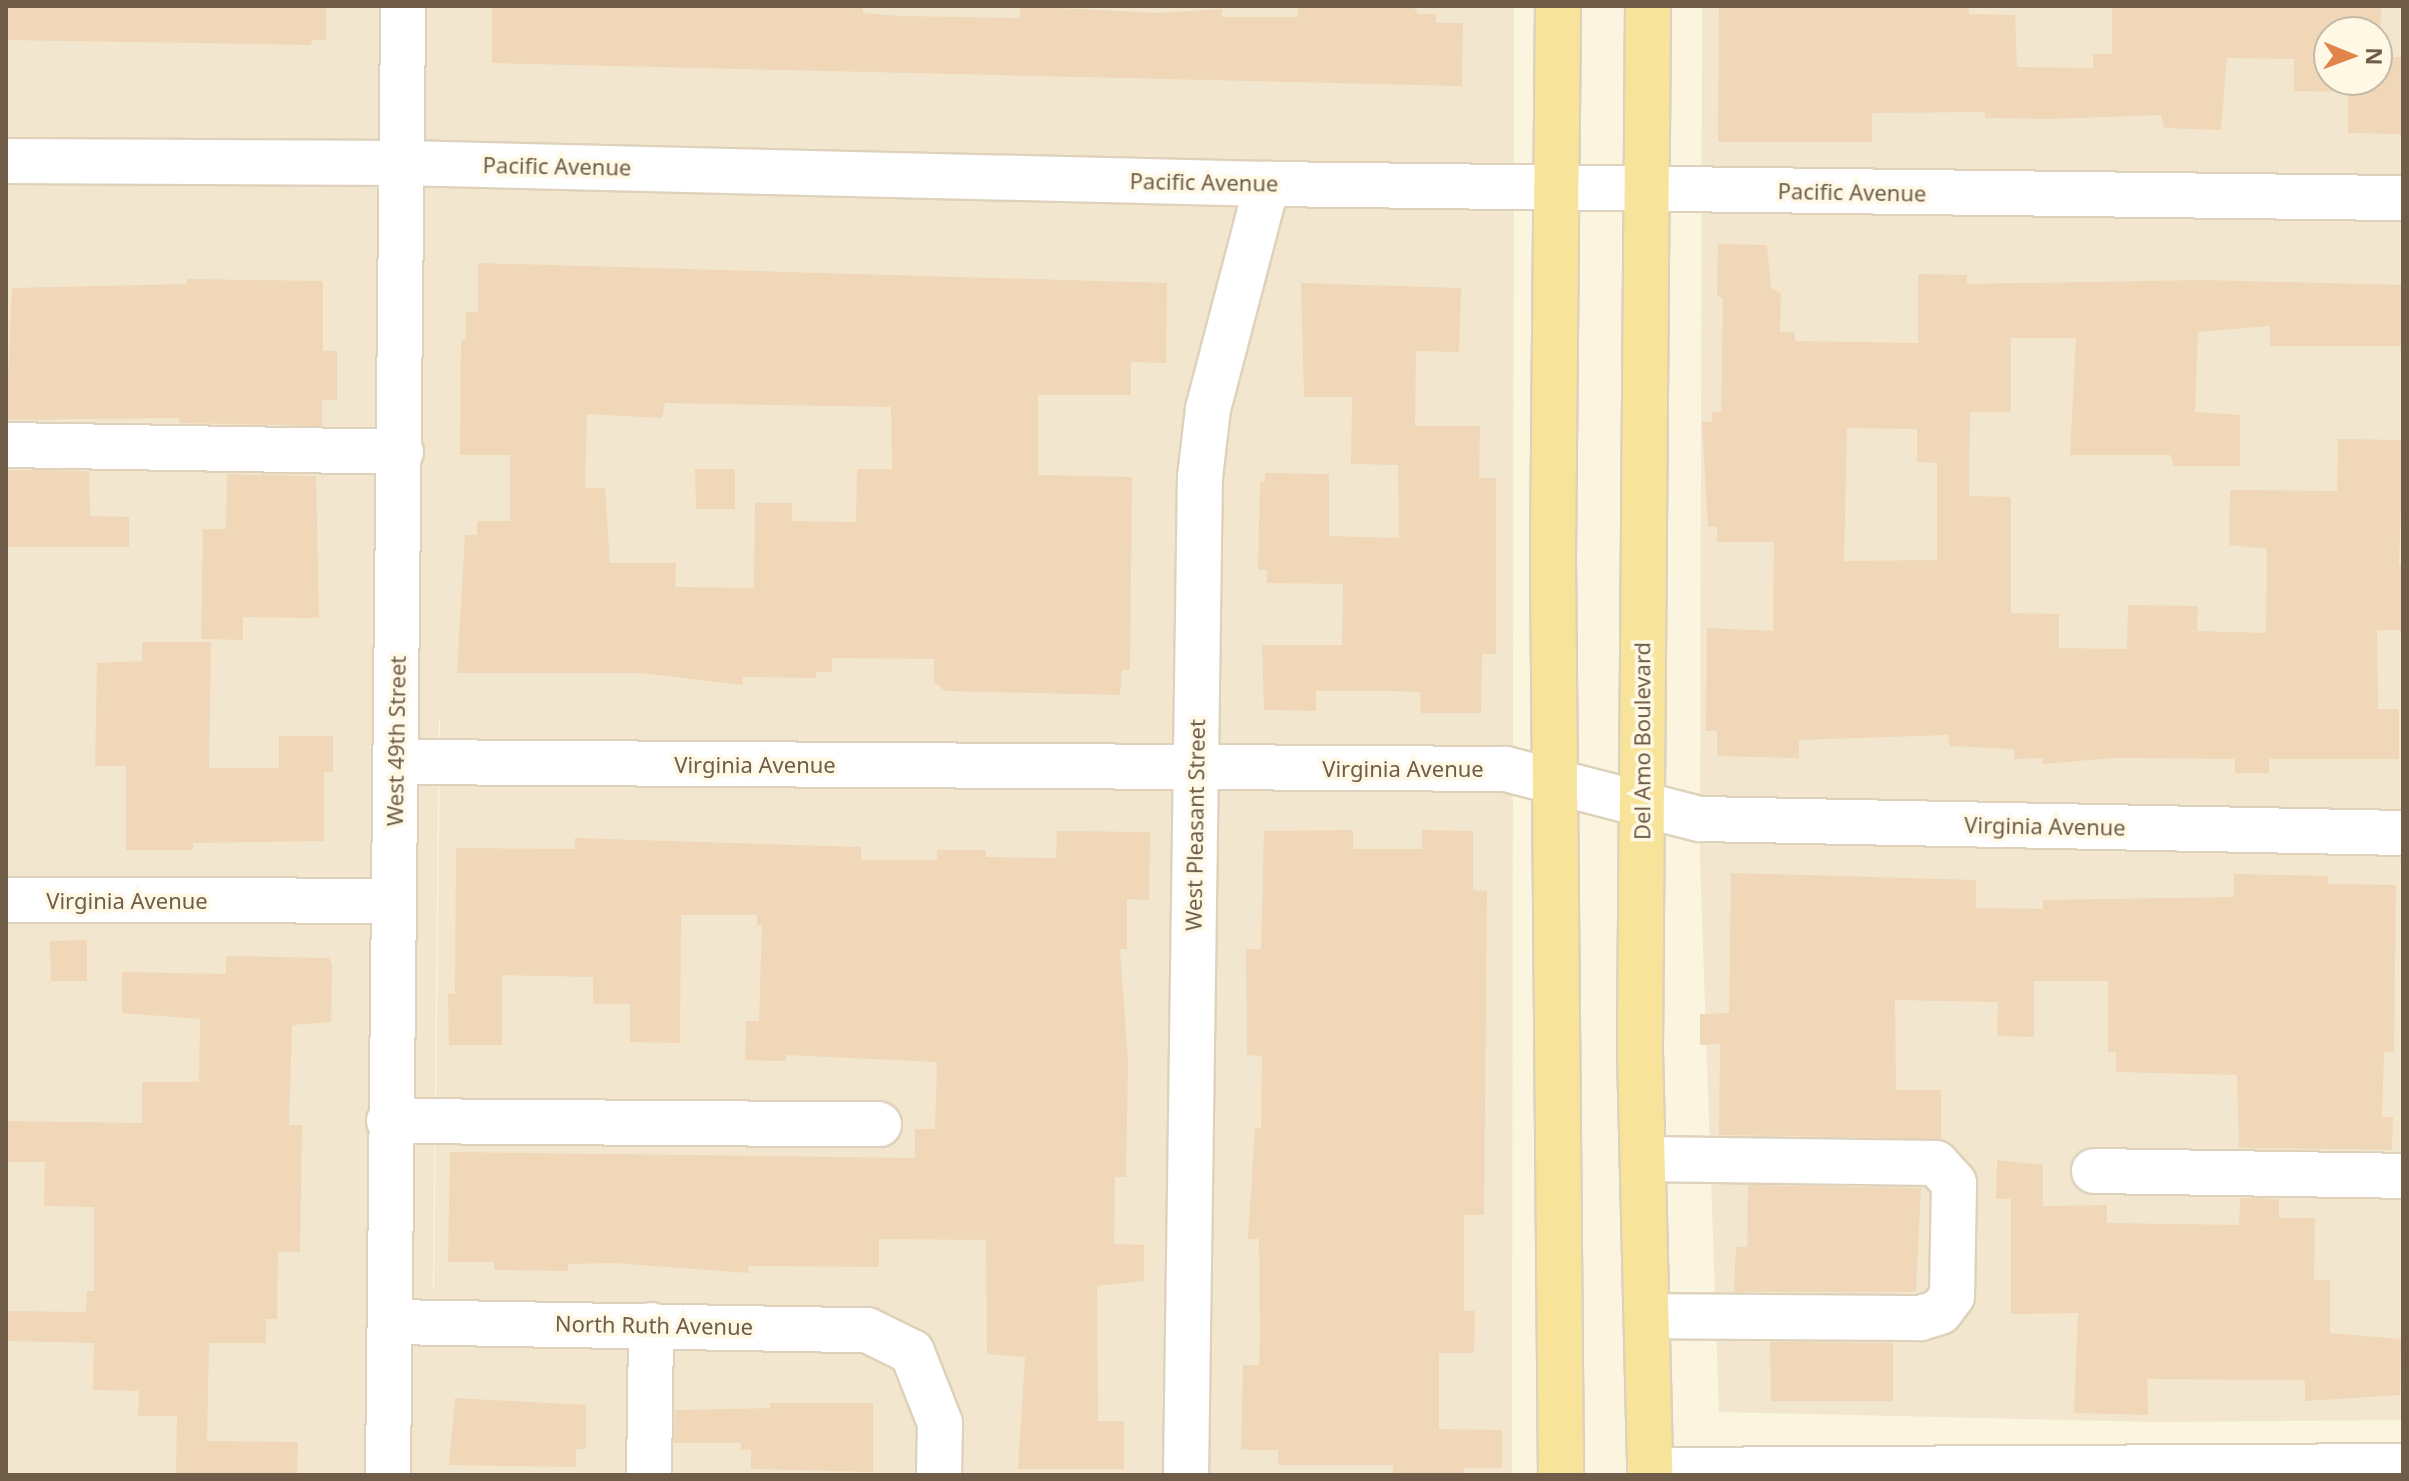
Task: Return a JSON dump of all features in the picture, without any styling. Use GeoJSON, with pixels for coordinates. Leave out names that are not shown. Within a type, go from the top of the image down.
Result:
{"type":"FeatureCollection","features":[{"type":"Feature","properties":{"kind":"main road"},"geometry":{"type":"LineString","coordinates":[[1558,6],[1554,779],[1561,1475]]}},
{"type":"Feature","properties":{"kind":"main road","name":"Del Amo Boulevard"},"geometry":{"type":"LineString","coordinates":[[1648,6],[1641,805],[1643,1159],[1650,1472]]}},
{"type":"Feature","properties":{"kind":"street","name":"West 49th Street"},"geometry":{"type":"LineString","coordinates":[[388,1475],[391,1322],[389,1121],[401,452],[403,6]]}},
{"type":"Feature","properties":{"kind":"street","name":"Pacific Avenue"},"geometry":{"type":"LineString","coordinates":[[6,161],[402,163],[1267,184],[2403,198]]}},
{"type":"Feature","properties":{"kind":"street","name":"West Pleasant Street"},"geometry":{"type":"LineString","coordinates":[[1186,1475],[1200,477],[1208,409],[1267,184]]}},
{"type":"Feature","properties":{"kind":"street"},"geometry":{"type":"LineString","coordinates":[[6,445],[401,452]]}},
{"type":"Feature","properties":{"kind":"street","name":"Virginia Avenue"},"geometry":{"type":"LineString","coordinates":[[397,762],[1506,769],[1700,819],[2403,833]]}},
{"type":"Feature","properties":{"kind":"street","name":"Virginia Avenue"},"geometry":{"type":"LineString","coordinates":[[6,900],[392,901]]}},
{"type":"Feature","properties":{"kind":"street"},"geometry":{"type":"LineString","coordinates":[[389,1121],[879,1124]]}},
{"type":"Feature","properties":{"kind":"street"},"geometry":{"type":"LineString","coordinates":[[1643,1159],[1936,1163],[1954,1183],[1952,1296],[1947,1309],[1931,1316],[1648,1316]]}},
{"type":"Feature","properties":{"kind":"street"},"geometry":{"type":"LineString","coordinates":[[2094,1171],[2403,1176]]}},
{"type":"Feature","properties":{"kind":"street","name":"North Ruth Avenue"},"geometry":{"type":"LineString","coordinates":[[391,1322],[867,1330],[912,1352],[940,1423],[939,1475]]}},
{"type":"Feature","properties":{"kind":"street"},"geometry":{"type":"LineString","coordinates":[[649,1475],[651,1325]]}},
{"type":"Feature","properties":{"kind":"street"},"geometry":{"type":"LineString","coordinates":[[1650,1472],[2403,1466]]}},
{"type":"Feature","properties":{"kind":"shaded area"},"geometry":{"type":"Polygon","coordinates":[[[6,6],[1514,6],[1512,1475],[6,1475],[6,6]],[[439,720],[433,1290],[434,1290],[439,720]]]}},
{"type":"Feature","properties":{"kind":"shaded area"},"geometry":{"type":"Polygon","coordinates":[[[1702,6],[2403,6],[2403,1420],[2153,1422],[1719,1412],[1700,861],[1702,6]]]}},
{"type":"Feature","properties":{"kind":"building"},"geometry":{"type":"Polygon","coordinates":[[[6,6],[326,6],[326,40],[312,40],[311,45],[6,40],[6,6]]]}},
{"type":"Feature","properties":{"kind":"building"},"geometry":{"type":"Polygon","coordinates":[[[492,6],[863,6],[863,13],[899,16],[1020,18],[1020,6],[1159,13],[1222,9],[1222,17],[1298,17],[1298,6],[1400,6],[1416,9],[1417,14],[1436,14],[1436,23],[1463,23],[1462,86],[492,63],[492,6]]]}},
{"type":"Feature","properties":{"kind":"building"},"geometry":{"type":"Polygon","coordinates":[[[1719,6],[1969,6],[1969,14],[2015,15],[2017,67],[2093,68],[2093,54],[2112,54],[2112,6],[2381,6],[2381,16],[2313,16],[2313,91],[2294,91],[2294,59],[2227,58],[2221,130],[2164,128],[2161,115],[2050,119],[1985,118],[1985,112],[1872,113],[1872,142],[1718,142],[1719,6]]]}},
{"type":"Feature","properties":{"kind":"building"},"geometry":{"type":"Polygon","coordinates":[[[2393,57],[2403,57],[2403,134],[2348,133],[2348,96],[2393,96],[2393,57]]]}},
{"type":"Feature","properties":{"kind":"building"},"geometry":{"type":"Polygon","coordinates":[[[1718,244],[1767,245],[1771,288],[1781,293],[1780,332],[1795,332],[1795,341],[1918,343],[1918,274],[1967,275],[1967,284],[2203,280],[2403,285],[2403,346],[2270,346],[2270,326],[2198,332],[2195,412],[2240,415],[2240,466],[2174,466],[2170,455],[2070,455],[2076,338],[2011,338],[2011,412],[1970,412],[1969,496],[2011,497],[2011,613],[2059,614],[2059,648],[2127,649],[2128,605],[2198,606],[2197,631],[2266,633],[2267,549],[2229,545],[2230,490],[2337,491],[2338,439],[2403,440],[2399,565],[2403,565],[2403,630],[2377,630],[2378,709],[2399,709],[2399,759],[2269,759],[2269,773],[2235,773],[2235,759],[2113,758],[2042,764],[2043,758],[2014,759],[2014,749],[1950,746],[1948,735],[1799,740],[1799,758],[1717,756],[1717,731],[1706,731],[1707,628],[1773,631],[1774,542],[1717,542],[1717,527],[1708,527],[1702,422],[1712,422],[1712,412],[1721,412],[1723,298],[1717,296],[1718,244]],[[1847,428],[1844,561],[1937,560],[1937,463],[1917,462],[1917,429],[1847,428]]]}},
{"type":"Feature","properties":{"kind":"building"},"geometry":{"type":"Polygon","coordinates":[[[478,263],[1167,283],[1166,363],[1131,362],[1131,395],[1038,395],[1038,475],[1132,477],[1130,670],[1122,670],[1120,695],[945,691],[934,682],[934,659],[832,658],[832,672],[817,672],[815,678],[743,677],[743,685],[641,673],[457,673],[465,535],[477,535],[477,521],[510,521],[510,455],[460,455],[461,340],[466,339],[466,312],[478,312],[478,263]],[[665,403],[662,418],[587,414],[585,488],[605,488],[610,563],[676,563],[675,587],[754,588],[755,503],[792,503],[792,521],[856,522],[857,469],[892,469],[891,407],[665,403]]]}},
{"type":"Feature","properties":{"kind":"building"},"geometry":{"type":"Polygon","coordinates":[[[187,279],[323,281],[323,351],[337,351],[337,400],[322,400],[322,426],[179,423],[179,418],[6,420],[12,288],[187,284],[187,279]]]}},
{"type":"Feature","properties":{"kind":"building"},"geometry":{"type":"Polygon","coordinates":[[[1301,283],[1461,288],[1459,352],[1416,351],[1415,426],[1480,426],[1479,478],[1496,478],[1496,654],[1482,654],[1481,713],[1421,713],[1420,692],[1387,691],[1316,691],[1316,711],[1264,710],[1262,645],[1342,645],[1343,584],[1267,583],[1267,570],[1258,570],[1260,482],[1265,482],[1265,473],[1329,474],[1329,536],[1399,538],[1398,465],[1351,464],[1352,397],[1304,397],[1301,283]]]}},
{"type":"Feature","properties":{"kind":"building"},"geometry":{"type":"Polygon","coordinates":[[[695,469],[735,469],[735,509],[696,509],[695,469]]]}},
{"type":"Feature","properties":{"kind":"building"},"geometry":{"type":"Polygon","coordinates":[[[89,471],[90,516],[129,517],[129,547],[6,547],[6,472],[89,471]]]}},
{"type":"Feature","properties":{"kind":"building"},"geometry":{"type":"Polygon","coordinates":[[[227,474],[316,476],[319,618],[243,617],[243,640],[201,639],[203,529],[226,529],[227,474]]]}},
{"type":"Feature","properties":{"kind":"building"},"geometry":{"type":"Polygon","coordinates":[[[142,642],[211,642],[209,768],[279,768],[279,736],[333,736],[333,772],[324,772],[324,841],[193,843],[193,850],[126,850],[126,766],[95,766],[97,663],[142,661],[142,642]]]}},
{"type":"Feature","properties":{"kind":"building"},"geometry":{"type":"Polygon","coordinates":[[[1353,830],[1353,849],[1422,849],[1422,830],[1473,831],[1473,890],[1487,891],[1484,1215],[1464,1215],[1464,1311],[1475,1311],[1474,1353],[1439,1353],[1439,1429],[1502,1430],[1502,1468],[1464,1468],[1464,1475],[1393,1475],[1393,1465],[1278,1465],[1278,1450],[1241,1450],[1243,1365],[1259,1365],[1259,1239],[1248,1239],[1255,1128],[1261,1128],[1262,1056],[1247,1055],[1246,949],[1261,949],[1264,831],[1353,830]]]}},
{"type":"Feature","properties":{"kind":"building"},"geometry":{"type":"Polygon","coordinates":[[[1057,831],[1150,832],[1149,900],[1127,899],[1127,949],[1120,949],[1128,1063],[1126,1177],[1115,1177],[1114,1244],[1144,1245],[1144,1281],[1097,1286],[1098,1421],[1124,1421],[1124,1469],[1018,1469],[1025,1357],[987,1354],[986,1240],[879,1239],[879,1267],[748,1266],[749,1273],[614,1263],[568,1264],[568,1271],[494,1270],[494,1262],[448,1262],[450,1152],[915,1158],[915,1129],[935,1129],[937,1062],[786,1055],[786,1061],[745,1060],[746,1021],[759,1021],[762,925],[757,925],[757,915],[681,915],[680,1043],[630,1042],[630,1004],[593,1004],[593,977],[502,975],[502,1045],[449,1045],[448,994],[455,994],[456,848],[574,849],[575,838],[861,847],[861,860],[937,860],[937,850],[986,850],[986,857],[1056,858],[1057,831]]]}},
{"type":"Feature","properties":{"kind":"building"},"geometry":{"type":"Polygon","coordinates":[[[1731,873],[1976,880],[1976,908],[2043,909],[2043,900],[2234,897],[2234,874],[2328,876],[2328,884],[2396,885],[2394,1052],[2384,1052],[2382,1117],[2393,1117],[2392,1150],[2239,1148],[2237,1075],[2116,1072],[2116,1052],[2108,1052],[2108,981],[2034,981],[2034,1037],[1997,1036],[1998,1002],[1895,1000],[1896,1090],[1941,1090],[1941,1139],[1719,1135],[1720,1044],[1700,1045],[1700,1014],[1729,1013],[1731,873]]]}},
{"type":"Feature","properties":{"kind":"building"},"geometry":{"type":"Polygon","coordinates":[[[87,940],[87,981],[51,981],[50,941],[87,940]]]}},
{"type":"Feature","properties":{"kind":"building"},"geometry":{"type":"Polygon","coordinates":[[[226,956],[329,958],[332,965],[331,1022],[292,1025],[289,1125],[302,1125],[300,1252],[278,1252],[277,1319],[266,1319],[266,1343],[209,1343],[207,1441],[298,1442],[297,1475],[176,1475],[177,1416],[138,1416],[139,1391],[93,1390],[94,1343],[6,1341],[6,1311],[86,1312],[87,1291],[94,1291],[94,1207],[44,1206],[45,1162],[6,1162],[6,1121],[142,1123],[142,1082],[199,1082],[200,1019],[122,1013],[122,972],[226,974],[226,956]]]}},
{"type":"Feature","properties":{"kind":"building"},"geometry":{"type":"Polygon","coordinates":[[[1997,1160],[2043,1165],[2043,1206],[2107,1205],[2107,1223],[2239,1225],[2240,1198],[2279,1199],[2279,1218],[2315,1218],[2314,1280],[2330,1280],[2330,1333],[2401,1339],[2400,1395],[2305,1401],[2305,1382],[2301,1380],[2147,1379],[2148,1415],[2074,1413],[2078,1313],[2011,1314],[2011,1199],[1996,1199],[1997,1160]]]}},
{"type":"Feature","properties":{"kind":"building"},"geometry":{"type":"Polygon","coordinates":[[[1748,1185],[1921,1188],[1916,1292],[1734,1292],[1736,1247],[1747,1247],[1748,1185]]]}},
{"type":"Feature","properties":{"kind":"building"},"geometry":{"type":"Polygon","coordinates":[[[1770,1342],[1893,1343],[1893,1401],[1771,1401],[1770,1342]]]}},
{"type":"Feature","properties":{"kind":"building"},"geometry":{"type":"Polygon","coordinates":[[[455,1398],[586,1405],[586,1449],[576,1449],[576,1467],[449,1465],[455,1398]]]}},
{"type":"Feature","properties":{"kind":"building"},"geometry":{"type":"Polygon","coordinates":[[[770,1403],[873,1403],[873,1472],[751,1469],[751,1450],[741,1450],[741,1443],[674,1443],[675,1410],[770,1408],[770,1403]]]}}]}
